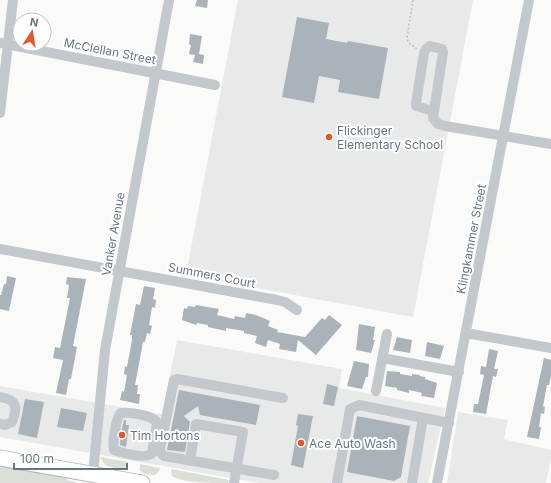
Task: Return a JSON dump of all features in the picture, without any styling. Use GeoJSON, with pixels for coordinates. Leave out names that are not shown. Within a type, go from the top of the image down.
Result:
{"type":"FeatureCollection","features":[{"type":"Feature","properties":{"kind":"highway"},"geometry":{"type":"LineString","coordinates":[[0,458],[92,479],[142,483]]}},
{"type":"Feature","properties":{"kind":"street"},"geometry":{"type":"LineString","coordinates":[[0,113],[4,43],[13,0]]}},
{"type":"Feature","properties":{"kind":"street","name":"Vanker Avenue"},"geometry":{"type":"LineString","coordinates":[[92,479],[105,350],[169,0]]}},
{"type":"Feature","properties":{"kind":"street","name":"Klingkammer Street"},"geometry":{"type":"LineString","coordinates":[[437,483],[529,0]]}},
{"type":"Feature","properties":{"kind":"street","name":"McClellan Street"},"geometry":{"type":"LineString","coordinates":[[4,43],[215,85]]}},
{"type":"Feature","properties":{"kind":"street"},"geometry":{"type":"LineString","coordinates":[[433,111],[416,106],[424,53],[430,46],[442,49],[444,52],[433,111],[433,118],[438,124],[551,144]]}},
{"type":"Feature","properties":{"kind":"street","name":"Summers Court"},"geometry":{"type":"LineString","coordinates":[[0,249],[285,302],[297,310]]}},
{"type":"Feature","properties":{"kind":"street"},"geometry":{"type":"LineString","coordinates":[[466,333],[551,348]]}},
{"type":"Feature","properties":{"kind":"street"},"geometry":{"type":"LineString","coordinates":[[376,391],[387,334]]}},
{"type":"Feature","properties":{"kind":"street"},"geometry":{"type":"LineString","coordinates":[[382,358],[459,372]]}},
{"type":"Feature","properties":{"kind":"street"},"geometry":{"type":"LineString","coordinates":[[274,475],[164,456],[160,449],[174,380],[283,398]]}},
{"type":"Feature","properties":{"kind":"street"},"geometry":{"type":"LineString","coordinates":[[0,397],[10,400],[16,405],[13,421],[9,424],[3,425]]}},
{"type":"Feature","properties":{"kind":"street"},"geometry":{"type":"LineString","coordinates":[[337,483],[350,409],[359,405],[449,423]]}},
{"type":"Feature","properties":{"kind":"street"},"geometry":{"type":"LineString","coordinates":[[125,412],[150,417],[155,419],[157,422],[152,453],[147,457],[136,455],[115,450],[113,448],[118,416],[121,413],[125,412]]}},
{"type":"Feature","properties":{"kind":"street"},"geometry":{"type":"LineString","coordinates":[[412,483],[423,418]]}},
{"type":"Feature","properties":{"kind":"street"},"geometry":{"type":"LineString","coordinates":[[190,460],[196,424],[243,432],[234,483]]}},
{"type":"Feature","properties":{"kind":"path"},"geometry":{"type":"LineString","coordinates":[[413,0],[407,38],[409,43],[424,53]]}},
{"type":"Feature","properties":{"kind":"shaded area","name":"Flickinger Elementary School"},"geometry":{"type":"Polygon","coordinates":[[[238,0],[473,0],[413,317],[186,275],[238,0]]]}},
{"type":"Feature","properties":{"kind":"shaded area"},"geometry":{"type":"Polygon","coordinates":[[[177,340],[342,369],[339,388],[445,408],[428,483],[259,483],[0,437],[0,386],[162,414],[177,340]]]}},
{"type":"Feature","properties":{"kind":"shaded area"},"geometry":{"type":"Polygon","coordinates":[[[458,412],[508,420],[504,439],[551,450],[546,483],[447,483],[458,412]]]}},
{"type":"Feature","properties":{"kind":"shaded area"},"geometry":{"type":"Polygon","coordinates":[[[100,457],[128,462],[125,468],[117,469],[105,465],[100,457]]]}},
{"type":"Feature","properties":{"kind":"shaded area"},"geometry":{"type":"Polygon","coordinates":[[[140,464],[160,468],[155,475],[144,474],[140,470],[140,464]]]}},
{"type":"Feature","properties":{"kind":"shaded area"},"geometry":{"type":"Polygon","coordinates":[[[0,466],[67,478],[67,480],[79,483],[0,483],[0,466]]]}},
{"type":"Feature","properties":{"kind":"shaded area"},"geometry":{"type":"Polygon","coordinates":[[[171,469],[229,480],[228,483],[183,480],[172,476],[171,469]]]}},
{"type":"Feature","properties":{"kind":"building"},"geometry":{"type":"Polygon","coordinates":[[[197,0],[208,0],[207,8],[195,6],[197,0]]]}},
{"type":"Feature","properties":{"kind":"building"},"geometry":{"type":"Polygon","coordinates":[[[297,17],[329,23],[326,39],[388,48],[379,99],[338,92],[340,80],[319,76],[314,103],[282,97],[297,17]]]}},
{"type":"Feature","properties":{"kind":"building"},"geometry":{"type":"Polygon","coordinates":[[[190,34],[202,36],[199,54],[204,55],[203,64],[193,62],[195,55],[189,54],[191,45],[189,44],[190,34]]]}},
{"type":"Feature","properties":{"kind":"building"},"geometry":{"type":"Polygon","coordinates":[[[7,276],[16,278],[9,311],[0,309],[0,295],[4,284],[6,284],[7,276]]]}},
{"type":"Feature","properties":{"kind":"building"},"geometry":{"type":"Polygon","coordinates":[[[67,277],[86,279],[73,346],[77,347],[71,379],[69,379],[66,395],[56,393],[63,360],[53,358],[55,347],[60,348],[70,298],[67,298],[69,285],[66,284],[67,277]]]}},
{"type":"Feature","properties":{"kind":"building"},"geometry":{"type":"Polygon","coordinates":[[[144,286],[155,288],[153,299],[156,300],[155,308],[152,307],[149,325],[152,326],[150,334],[147,333],[145,342],[143,342],[135,385],[138,385],[137,394],[140,394],[139,404],[120,400],[122,391],[124,392],[127,375],[124,374],[125,366],[127,367],[132,340],[132,335],[130,335],[136,304],[140,305],[144,286]]]}},
{"type":"Feature","properties":{"kind":"building"},"geometry":{"type":"Polygon","coordinates":[[[196,305],[219,309],[217,315],[234,319],[235,316],[245,318],[246,313],[256,315],[270,321],[268,326],[278,330],[277,332],[305,337],[322,318],[325,320],[329,315],[342,325],[316,355],[298,340],[296,352],[279,349],[280,344],[268,340],[266,347],[255,343],[257,336],[244,333],[244,331],[226,328],[226,331],[208,327],[208,325],[197,323],[196,325],[182,320],[184,308],[187,309],[188,306],[195,307],[196,305]]]}},
{"type":"Feature","properties":{"kind":"building"},"geometry":{"type":"Polygon","coordinates":[[[359,324],[375,327],[373,340],[375,340],[371,353],[356,350],[359,324]]]}},
{"type":"Feature","properties":{"kind":"building"},"geometry":{"type":"Polygon","coordinates":[[[397,337],[412,340],[410,353],[393,350],[397,337]]]}},
{"type":"Feature","properties":{"kind":"building"},"geometry":{"type":"Polygon","coordinates":[[[427,342],[444,346],[440,359],[425,356],[427,342]]]}},
{"type":"Feature","properties":{"kind":"building"},"geometry":{"type":"Polygon","coordinates":[[[489,349],[498,351],[494,369],[498,369],[496,377],[493,376],[486,414],[473,412],[474,404],[478,404],[484,375],[480,374],[481,366],[486,367],[489,349]]]}},
{"type":"Feature","properties":{"kind":"building"},"geometry":{"type":"Polygon","coordinates":[[[544,358],[551,360],[551,376],[549,385],[547,385],[543,406],[545,407],[544,414],[541,413],[539,439],[527,437],[544,358]]]}},
{"type":"Feature","properties":{"kind":"building"},"geometry":{"type":"Polygon","coordinates":[[[354,361],[369,364],[368,377],[366,377],[362,389],[347,386],[354,361]]]}},
{"type":"Feature","properties":{"kind":"building"},"geometry":{"type":"Polygon","coordinates":[[[387,371],[400,372],[400,374],[412,376],[412,374],[420,375],[419,376],[425,377],[425,379],[437,383],[434,398],[421,396],[422,393],[409,390],[409,393],[397,390],[397,388],[385,386],[387,371]]]}},
{"type":"Feature","properties":{"kind":"building"},"geometry":{"type":"Polygon","coordinates":[[[327,384],[338,387],[334,406],[323,404],[327,384]]]}},
{"type":"Feature","properties":{"kind":"building"},"geometry":{"type":"Polygon","coordinates":[[[179,390],[260,405],[256,425],[200,415],[198,406],[184,416],[190,422],[185,452],[167,450],[179,390]]]}},
{"type":"Feature","properties":{"kind":"building"},"geometry":{"type":"Polygon","coordinates":[[[25,399],[44,402],[37,438],[18,434],[25,399]]]}},
{"type":"Feature","properties":{"kind":"building"},"geometry":{"type":"Polygon","coordinates":[[[61,408],[87,413],[83,431],[57,427],[61,408]]]}},
{"type":"Feature","properties":{"kind":"building","name":"Ace Auto Wash"},"geometry":{"type":"Polygon","coordinates":[[[298,414],[313,416],[303,468],[291,465],[298,426],[296,425],[298,414]]]}},
{"type":"Feature","properties":{"kind":"building"},"geometry":{"type":"Polygon","coordinates":[[[357,416],[410,426],[401,477],[394,481],[347,472],[357,416]]]}},
{"type":"Feature","properties":{"kind":"building"},"geometry":{"type":"Polygon","coordinates":[[[124,420],[126,420],[126,425],[129,425],[126,447],[120,445],[124,420]]]}},
{"type":"Feature","properties":{"kind":"place","name":"Flickinger Elementary School"},"geometry":{"type":"Point","coordinates":[329,137]}},
{"type":"Feature","properties":{"kind":"place","name":"Tim Hortons"},"geometry":{"type":"Point","coordinates":[122,435]}},
{"type":"Feature","properties":{"kind":"place","name":"Ace Auto Wash"},"geometry":{"type":"Point","coordinates":[301,443]}}]}
